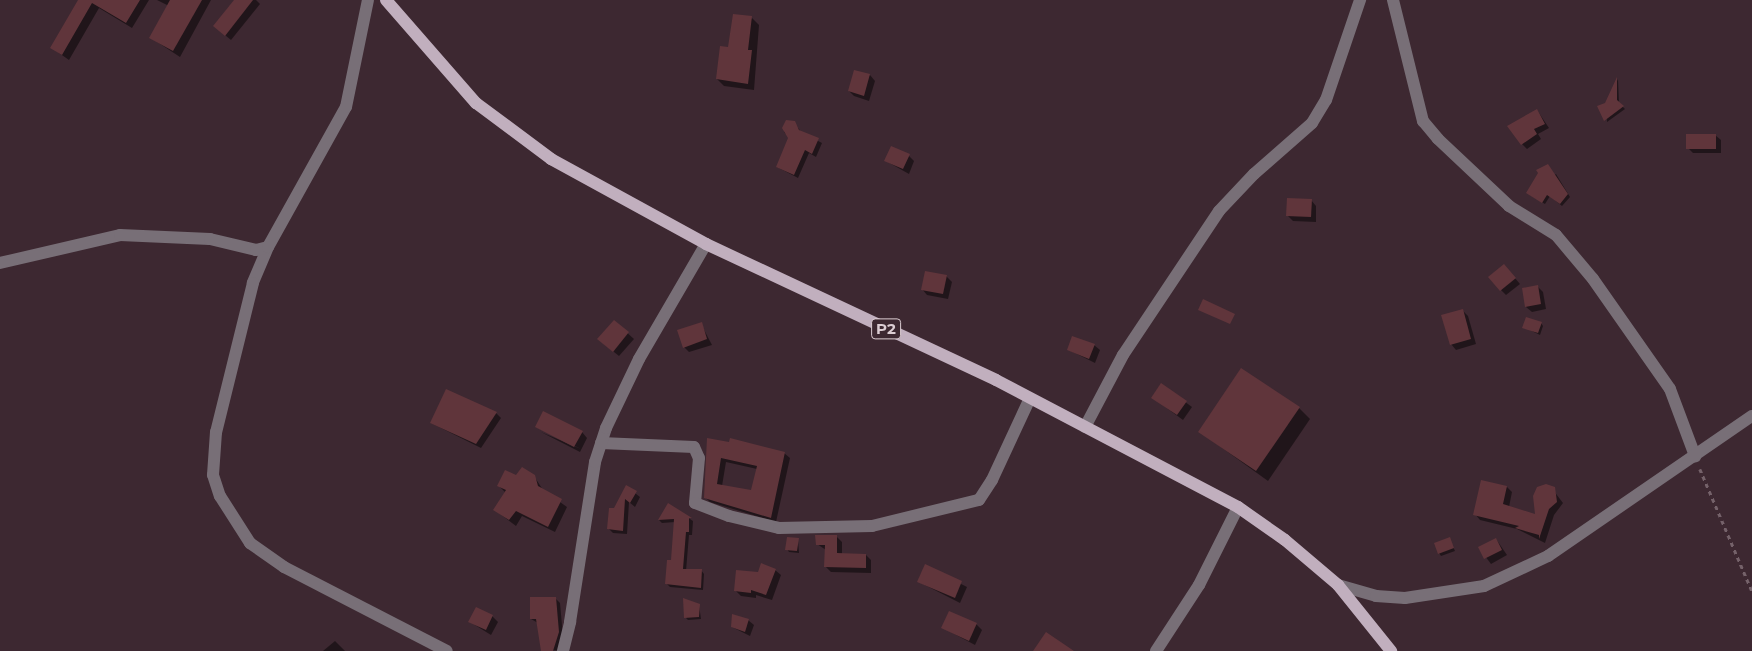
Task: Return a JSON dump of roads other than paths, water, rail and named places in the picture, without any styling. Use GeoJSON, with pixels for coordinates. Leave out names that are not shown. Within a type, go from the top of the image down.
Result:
{"type":"FeatureCollection","features":[{"type":"Feature","properties":{"kind":"main road","name":"P2"},"geometry":{"type":"LineString","coordinates":[[386,0],[476,103],[551,159],[706,244],[1030,398],[1238,507],[1284,540],[1338,585],[1391,651]]}},
{"type":"Feature","properties":{"kind":"street"},"geometry":{"type":"LineString","coordinates":[[1085,427],[1123,355],[1219,211],[1254,174],[1312,123],[1326,100],[1360,0]]}},
{"type":"Feature","properties":{"kind":"street"},"geometry":{"type":"LineString","coordinates":[[1393,0],[1423,121],[1438,139],[1509,206],[1556,235],[1593,279],[1670,389],[1695,456]]}},
{"type":"Feature","properties":{"kind":"street"},"geometry":{"type":"LineString","coordinates":[[366,1],[346,107],[268,247],[252,284],[216,432],[213,475],[220,496],[250,543],[284,567],[447,651]]}},
{"type":"Feature","properties":{"kind":"street"},"geometry":{"type":"LineString","coordinates":[[0,263],[120,234],[210,239],[256,250],[268,247]]}},
{"type":"Feature","properties":{"kind":"street"},"geometry":{"type":"LineString","coordinates":[[563,651],[570,622],[595,462],[606,428],[624,386],[706,244]]}},
{"type":"Feature","properties":{"kind":"street"},"geometry":{"type":"LineString","coordinates":[[601,443],[694,447],[699,458],[695,503],[729,516],[779,528],[872,526],[979,500],[992,480],[1030,398]]}},
{"type":"Feature","properties":{"kind":"street"},"geometry":{"type":"LineString","coordinates":[[1338,585],[1376,596],[1405,598],[1484,586],[1548,556],[1752,416]]}},
{"type":"Feature","properties":{"kind":"street"},"geometry":{"type":"LineString","coordinates":[[1156,651],[1200,586],[1238,507]]}}]}
